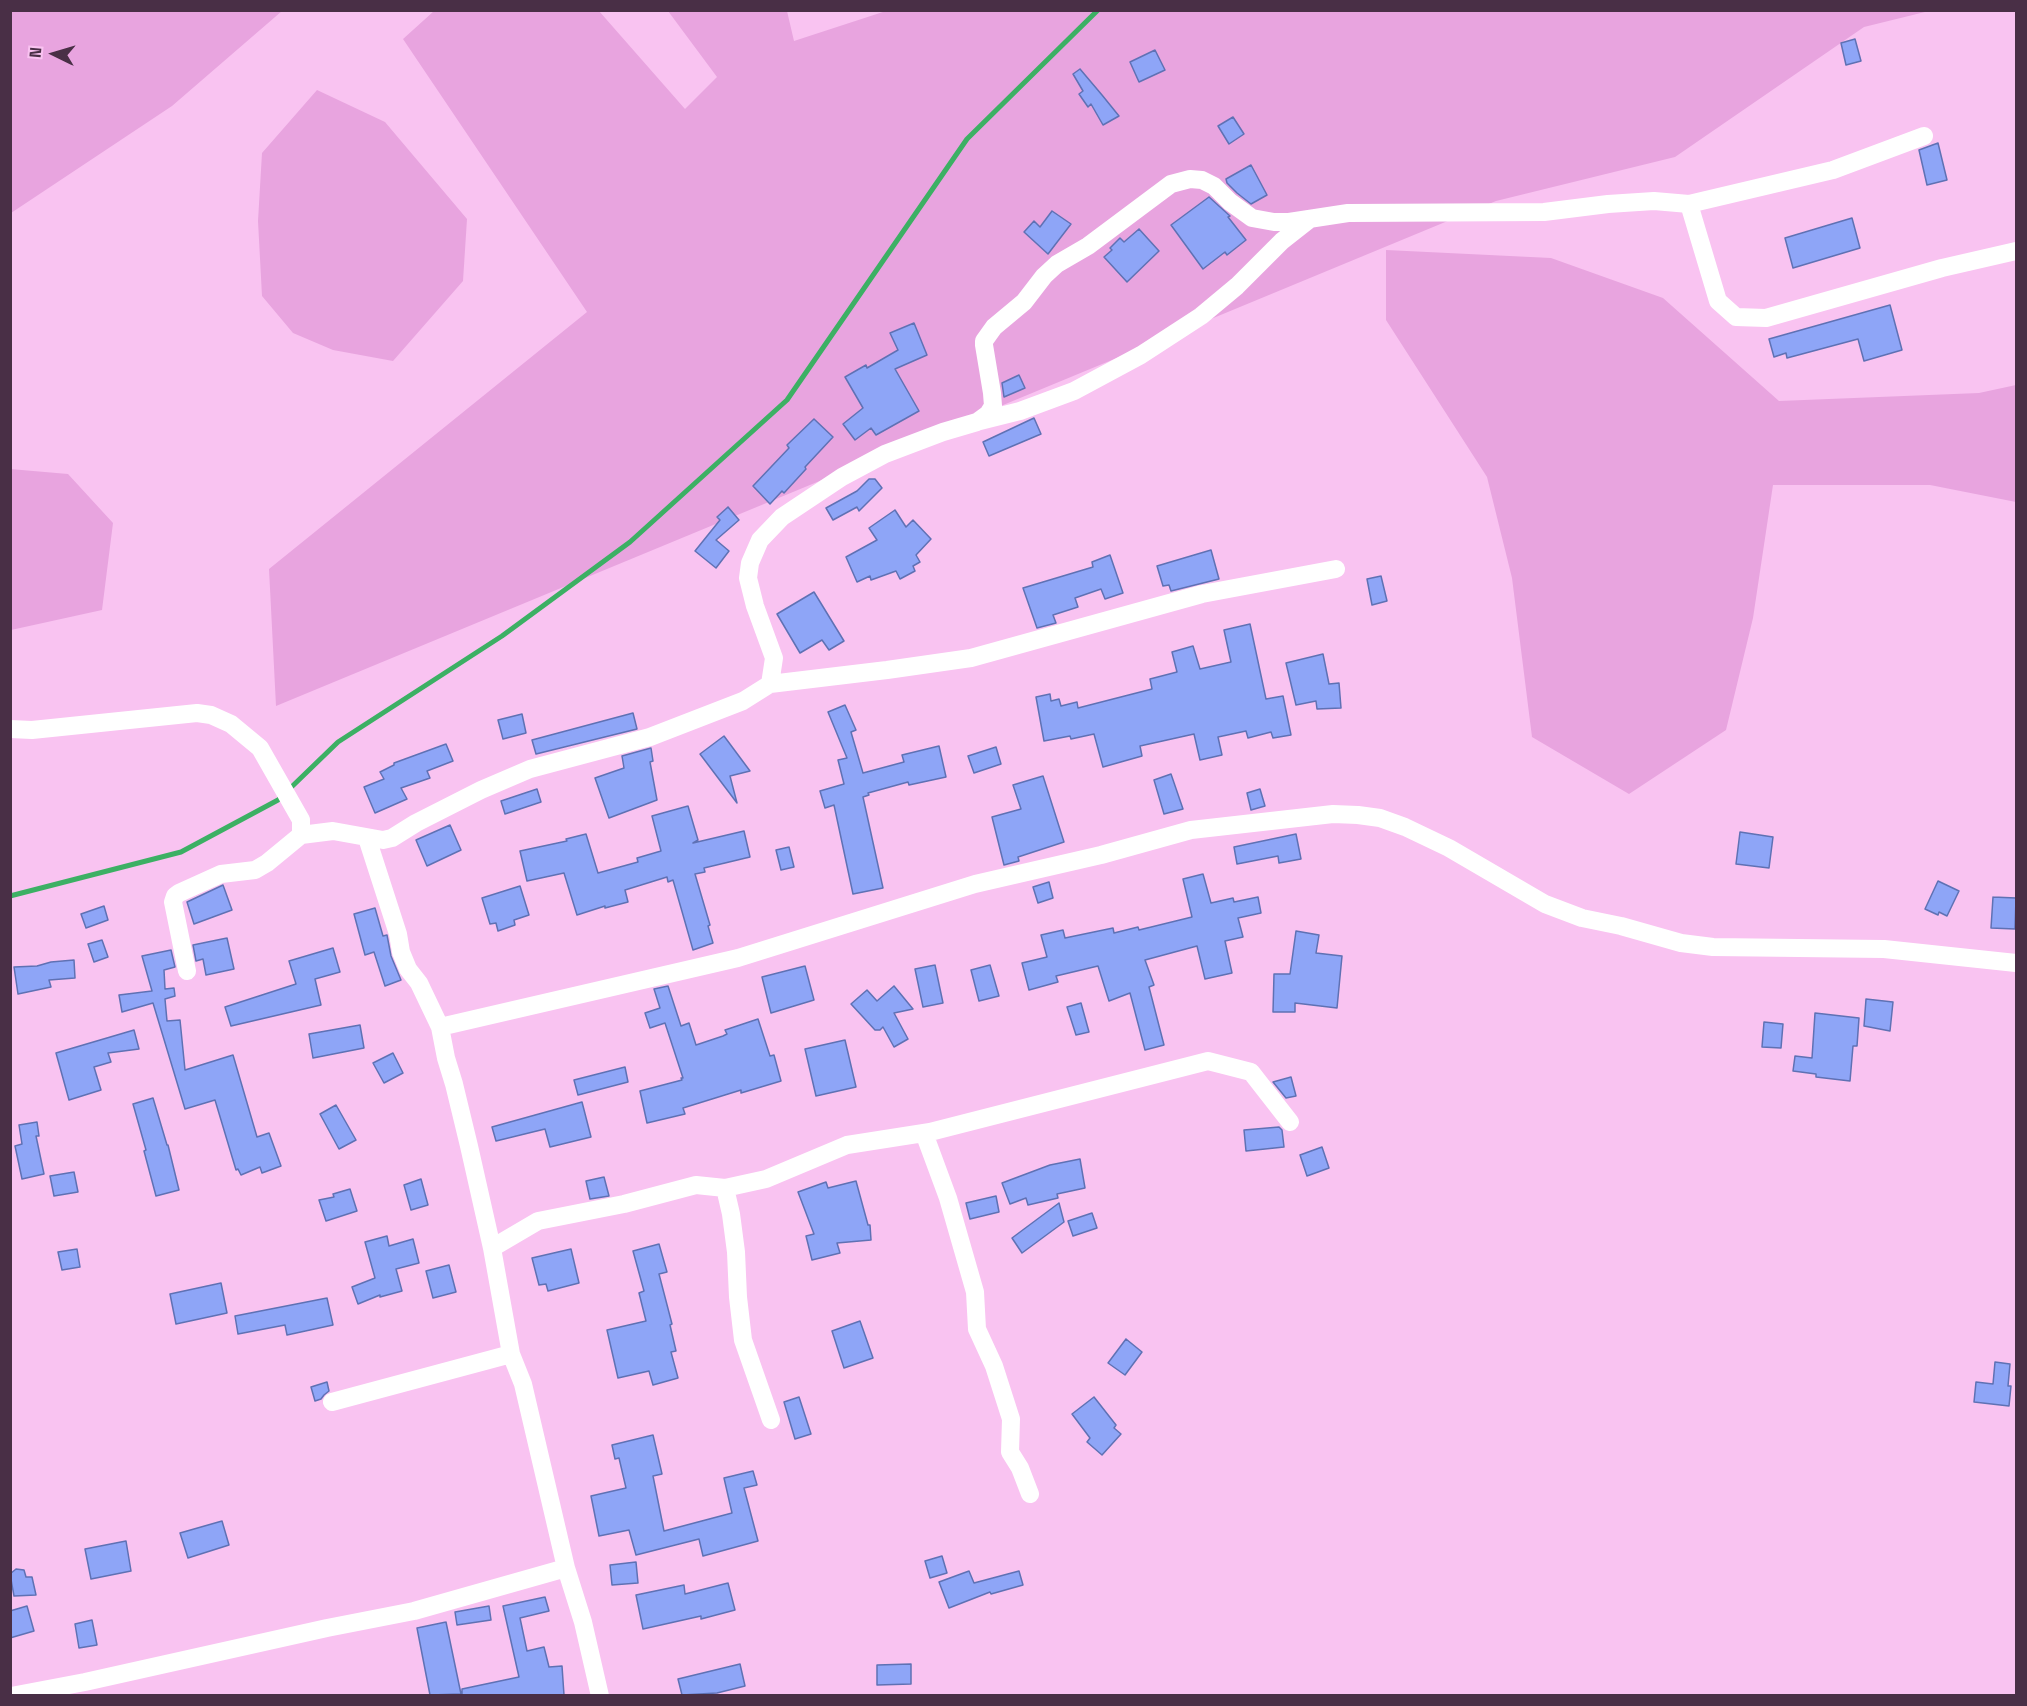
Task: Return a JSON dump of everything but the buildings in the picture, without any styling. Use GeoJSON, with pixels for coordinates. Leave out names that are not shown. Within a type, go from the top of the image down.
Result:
{"type":"FeatureCollection","features":[{"type":"Feature","properties":{"kind":"street"},"geometry":{"type":"LineString","coordinates":[[977,422],[992,411],[993,406],[984,341],[994,327],[1024,302],[1044,276],[1057,264],[1088,246],[1171,184],[1190,179],[1202,180],[1214,186],[1230,202],[1252,218],[1274,222],[1348,213],[1544,212],[1654,201],[1689,204],[1833,170],[1924,136]]}},
{"type":"Feature","properties":{"kind":"street"},"geometry":{"type":"LineString","coordinates":[[1689,204],[1718,301],[1736,317],[1766,318],[1942,268],[2016,251]]}},
{"type":"Feature","properties":{"kind":"street"},"geometry":{"type":"LineString","coordinates":[[770,684],[774,658],[754,606],[748,578],[750,562],[760,540],[782,517],[842,477],[885,454],[943,432],[1020,411],[1074,391],[1141,355],[1201,316],[1237,286],[1282,242],[1312,218]]}},
{"type":"Feature","properties":{"kind":"street"},"geometry":{"type":"LineString","coordinates":[[187,971],[173,902],[175,896],[221,874],[255,870],[301,835],[333,831],[383,840],[392,838],[416,823],[481,790],[530,769],[650,736],[743,701],[770,684],[971,658],[1202,594],[1336,569]]}},
{"type":"Feature","properties":{"kind":"street"},"geometry":{"type":"LineString","coordinates":[[10,729],[32,730],[197,713],[211,715],[231,724],[260,748],[301,820],[301,835]]}},
{"type":"Feature","properties":{"kind":"street"},"geometry":{"type":"LineString","coordinates":[[440,1027],[738,958],[975,884],[1101,855],[1191,830],[1333,814],[1380,818],[1405,827],[1449,848],[1545,904],[1582,918],[1681,943],[1713,946],[1884,950],[2016,963]]}},
{"type":"Feature","properties":{"kind":"street"},"geometry":{"type":"LineString","coordinates":[[367,837],[398,934],[401,952],[440,1027],[492,1248],[511,1354],[523,1384],[566,1568],[584,1622],[600,1695]]}},
{"type":"Feature","properties":{"kind":"street"},"geometry":{"type":"LineString","coordinates":[[492,1248],[538,1221],[624,1204],[696,1185],[725,1188],[766,1179],[847,1145],[924,1133],[1208,1061],[1251,1072],[1290,1122]]}},
{"type":"Feature","properties":{"kind":"street"},"geometry":{"type":"LineString","coordinates":[[924,1133],[948,1198],[975,1292],[977,1329],[994,1366],[1011,1419],[1010,1452],[1020,1468],[1030,1494]]}},
{"type":"Feature","properties":{"kind":"street"},"geometry":{"type":"LineString","coordinates":[[725,1188],[732,1223],[744,1340],[771,1420]]}},
{"type":"Feature","properties":{"kind":"street"},"geometry":{"type":"LineString","coordinates":[[332,1402],[511,1354]]}},
{"type":"Feature","properties":{"kind":"street"},"geometry":{"type":"LineString","coordinates":[[11,1695],[74,1685],[327,1628],[414,1611],[566,1568]]}},
{"type":"Feature","properties":{"kind":"shaded area"},"geometry":{"type":"Polygon","coordinates":[[[11,10],[282,11],[172,106],[11,213],[11,10]]]}},
{"type":"Feature","properties":{"kind":"shaded area"},"geometry":{"type":"Polygon","coordinates":[[[889,10],[1929,11],[1864,27],[1675,157],[1496,201],[276,706],[269,569],[587,312],[403,39],[434,11],[599,11],[685,109],[717,77],[668,11],[787,11],[794,41],[889,10]]]}},
{"type":"Feature","properties":{"kind":"shaded area"},"geometry":{"type":"Polygon","coordinates":[[[317,90],[385,122],[467,219],[463,281],[393,361],[333,350],[293,333],[262,296],[258,221],[262,153],[317,90]]]}},
{"type":"Feature","properties":{"kind":"shaded area"},"geometry":{"type":"Polygon","coordinates":[[[1386,250],[1551,258],[1663,298],[1779,401],[1979,393],[2016,385],[2016,502],[1930,485],[1773,485],[1753,618],[1726,730],[1629,794],[1532,737],[1512,578],[1487,477],[1386,320],[1386,250]]]}},
{"type":"Feature","properties":{"kind":"shaded area"},"geometry":{"type":"Polygon","coordinates":[[[10,469],[68,474],[113,523],[102,610],[11,630],[10,469]]]}},
{"type":"Feature","properties":{"kind":"waterway"},"geometry":{"type":"LineString","coordinates":[[10,896],[181,852],[278,800],[338,742],[502,636],[630,542],[787,400],[967,139],[1098,10]]}}]}
